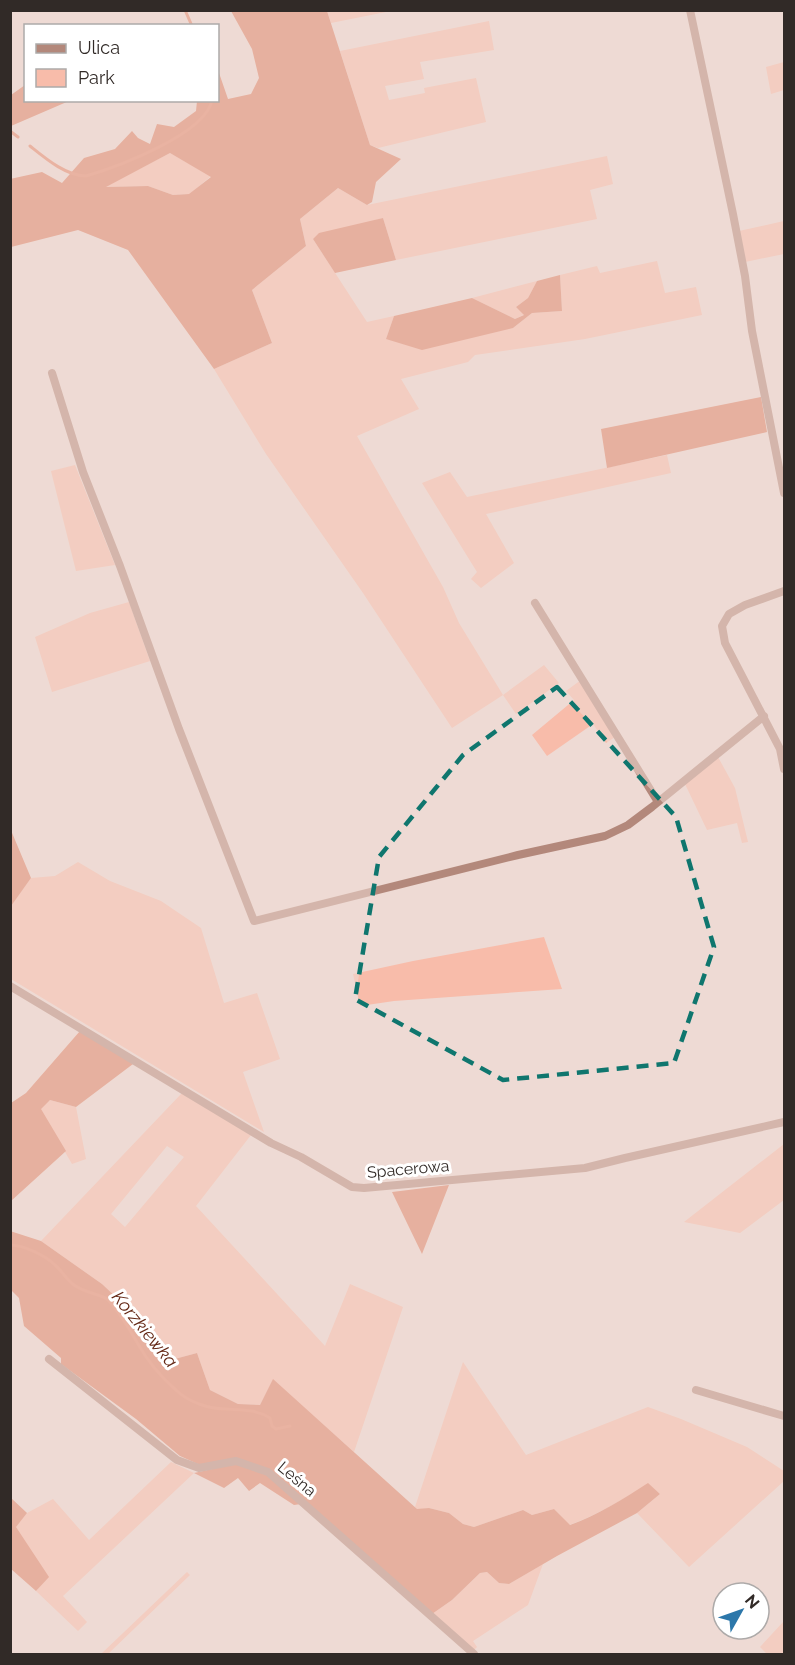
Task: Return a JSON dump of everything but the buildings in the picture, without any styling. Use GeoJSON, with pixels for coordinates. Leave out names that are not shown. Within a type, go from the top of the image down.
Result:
{"type":"FeatureCollection","features":[{"type":"Feature","properties":{"kind":"street"},"geometry":{"type":"LineString","coordinates":[[690,10],[733,214],[745,276],[752,331],[783,476],[784,493]]}},
{"type":"Feature","properties":{"kind":"street"},"geometry":{"type":"LineString","coordinates":[[52,373],[83,472],[254,921],[518,855],[605,836],[628,825],[764,716]]}},
{"type":"Feature","properties":{"kind":"street"},"geometry":{"type":"LineString","coordinates":[[784,591],[745,605],[729,614],[722,626],[725,643],[780,749],[784,769]]}},
{"type":"Feature","properties":{"kind":"street"},"geometry":{"type":"LineString","coordinates":[[535,603],[658,802]]}},
{"type":"Feature","properties":{"kind":"street","name":"Spacerowa"},"geometry":{"type":"LineString","coordinates":[[10,986],[271,1143],[356,1188],[585,1168],[784,1122]]}},
{"type":"Feature","properties":{"kind":"street","name":"Leśna"},"geometry":{"type":"LineString","coordinates":[[49,1359],[177,1460],[199,1468],[236,1461],[268,1472],[474,1654]]}},
{"type":"Feature","properties":{"kind":"street"},"geometry":{"type":"LineString","coordinates":[[696,1390],[784,1416]]}},
{"type":"Feature","properties":{"kind":"highlighted area"},"geometry":{"type":"Polygon","coordinates":[[[557,687],[676,817],[714,947],[674,1063],[503,1080],[355,999],[379,857],[463,755],[557,687]]]}},
{"type":"Feature","properties":{"kind":"green space"},"geometry":{"type":"Polygon","coordinates":[[[327,10],[391,11],[331,23],[327,10]]]}},
{"type":"Feature","properties":{"kind":"green space"},"geometry":{"type":"Polygon","coordinates":[[[489,21],[494,50],[420,62],[424,79],[385,86],[389,100],[425,93],[424,88],[476,78],[486,122],[378,148],[370,145],[340,51],[489,21]]]}},
{"type":"Feature","properties":{"kind":"green space"},"geometry":{"type":"Polygon","coordinates":[[[784,62],[784,90],[771,94],[766,67],[784,62]]]}},
{"type":"Feature","properties":{"kind":"green space"},"geometry":{"type":"Polygon","coordinates":[[[170,153],[211,176],[190,194],[173,195],[148,186],[104,187],[170,153]]]}},
{"type":"Feature","properties":{"kind":"green space"},"geometry":{"type":"Polygon","coordinates":[[[607,156],[613,184],[590,190],[597,219],[396,260],[383,218],[313,239],[367,322],[394,316],[386,339],[513,328],[532,313],[562,311],[560,275],[597,266],[600,273],[657,261],[665,293],[696,287],[702,315],[585,339],[475,355],[468,362],[401,379],[419,409],[357,436],[443,587],[459,623],[503,695],[452,728],[363,593],[266,454],[214,369],[272,343],[252,290],[306,246],[300,219],[338,188],[367,205],[607,156]]]}},
{"type":"Feature","properties":{"kind":"green space"},"geometry":{"type":"Polygon","coordinates":[[[784,221],[784,254],[745,262],[739,231],[784,221]]]}},
{"type":"Feature","properties":{"kind":"green space"},"geometry":{"type":"Polygon","coordinates":[[[537,281],[528,298],[516,307],[525,314],[515,319],[472,298],[537,281]]]}},
{"type":"Feature","properties":{"kind":"green space"},"geometry":{"type":"Polygon","coordinates":[[[667,455],[671,473],[486,514],[514,563],[481,588],[471,579],[477,572],[422,483],[450,472],[467,497],[667,455]]]}},
{"type":"Feature","properties":{"kind":"green space"},"geometry":{"type":"Polygon","coordinates":[[[75,465],[115,565],[76,571],[51,471],[75,465]]]}},
{"type":"Feature","properties":{"kind":"green space"},"geometry":{"type":"Polygon","coordinates":[[[129,602],[150,661],[52,692],[35,637],[90,613],[129,602]]]}},
{"type":"Feature","properties":{"kind":"green space"},"geometry":{"type":"Polygon","coordinates":[[[544,665],[559,683],[516,714],[503,695],[544,665]]]}},
{"type":"Feature","properties":{"kind":"green space"},"geometry":{"type":"Polygon","coordinates":[[[581,680],[615,737],[606,743],[593,724],[547,756],[532,735],[574,700],[566,691],[581,680]]]}},
{"type":"Feature","properties":{"kind":"green space"},"geometry":{"type":"Polygon","coordinates":[[[718,757],[735,788],[748,842],[742,843],[737,823],[707,830],[685,784],[718,757]]]}},
{"type":"Feature","properties":{"kind":"green space"},"geometry":{"type":"Polygon","coordinates":[[[78,862],[110,881],[161,901],[201,928],[224,1003],[257,993],[280,1059],[243,1072],[264,1132],[11,979],[10,906],[31,878],[55,876],[78,862]]]}},
{"type":"Feature","properties":{"kind":"green space"},"geometry":{"type":"Polygon","coordinates":[[[544,937],[562,989],[394,1001],[360,1006],[353,974],[544,937]]]}},
{"type":"Feature","properties":{"kind":"green space"},"geometry":{"type":"Polygon","coordinates":[[[182,1093],[251,1135],[196,1206],[325,1346],[350,1284],[403,1307],[354,1452],[273,1380],[260,1405],[238,1404],[210,1390],[197,1353],[171,1360],[148,1327],[102,1284],[41,1241],[182,1093]],[[167,1146],[111,1214],[125,1227],[184,1157],[167,1146]]]}},
{"type":"Feature","properties":{"kind":"green space"},"geometry":{"type":"Polygon","coordinates":[[[50,1100],[76,1107],[86,1159],[72,1164],[40,1109],[50,1100]]]}},
{"type":"Feature","properties":{"kind":"green space"},"geometry":{"type":"Polygon","coordinates":[[[784,1144],[784,1200],[740,1233],[684,1222],[784,1144]]]}},
{"type":"Feature","properties":{"kind":"green space"},"geometry":{"type":"Polygon","coordinates":[[[463,1362],[526,1455],[648,1407],[747,1447],[784,1471],[784,1481],[689,1567],[637,1513],[660,1494],[648,1484],[600,1512],[569,1525],[554,1509],[532,1515],[523,1510],[474,1527],[463,1524],[449,1513],[429,1508],[417,1510],[415,1507],[463,1362]]]}},
{"type":"Feature","properties":{"kind":"green space"},"geometry":{"type":"Polygon","coordinates":[[[171,1462],[194,1473],[63,1596],[87,1622],[78,1631],[36,1591],[48,1577],[15,1527],[27,1513],[53,1499],[89,1540],[171,1462]]]}},
{"type":"Feature","properties":{"kind":"green space"},"geometry":{"type":"Polygon","coordinates":[[[543,1564],[528,1605],[473,1641],[477,1647],[473,1651],[432,1614],[452,1600],[480,1573],[487,1572],[499,1583],[509,1584],[543,1564]]]}},
{"type":"Feature","properties":{"kind":"green space"},"geometry":{"type":"Polygon","coordinates":[[[187,1572],[190,1575],[108,1654],[101,1654],[187,1572]]]}},
{"type":"Feature","properties":{"kind":"green space"},"geometry":{"type":"Polygon","coordinates":[[[784,1621],[784,1654],[767,1654],[760,1647],[766,1641],[771,1641],[771,1635],[784,1621]]]}},
{"type":"Feature","properties":{"kind":"shaded area"},"geometry":{"type":"Polygon","coordinates":[[[231,11],[327,11],[370,145],[401,159],[376,182],[372,202],[367,205],[338,188],[300,219],[306,246],[252,290],[272,343],[214,369],[128,250],[78,230],[11,247],[10,179],[42,172],[62,183],[84,158],[115,149],[132,131],[138,138],[150,144],[157,124],[174,127],[196,111],[197,102],[219,102],[219,73],[228,99],[251,94],[259,78],[252,49],[231,11]],[[170,153],[106,187],[148,186],[173,195],[189,194],[211,177],[170,153]]]}},
{"type":"Feature","properties":{"kind":"shaded area"},"geometry":{"type":"Polygon","coordinates":[[[24,86],[24,102],[67,102],[11,126],[11,95],[24,86]]]}},
{"type":"Feature","properties":{"kind":"shaded area"},"geometry":{"type":"Polygon","coordinates":[[[383,218],[396,260],[335,273],[313,239],[319,233],[383,218]]]}},
{"type":"Feature","properties":{"kind":"shaded area"},"geometry":{"type":"Polygon","coordinates":[[[560,275],[562,311],[532,313],[513,328],[422,350],[386,339],[394,316],[472,298],[515,319],[524,315],[516,307],[528,298],[537,281],[560,275]]]}},
{"type":"Feature","properties":{"kind":"shaded area"},"geometry":{"type":"Polygon","coordinates":[[[761,397],[767,432],[607,468],[601,429],[761,397]]]}},
{"type":"Feature","properties":{"kind":"shaded area"},"geometry":{"type":"Polygon","coordinates":[[[10,828],[31,878],[11,906],[10,906],[10,828]]]}},
{"type":"Feature","properties":{"kind":"shaded area"},"geometry":{"type":"Polygon","coordinates":[[[80,1031],[133,1064],[76,1107],[50,1100],[41,1109],[66,1151],[11,1201],[11,1103],[26,1093],[80,1031]]]}},
{"type":"Feature","properties":{"kind":"shaded area"},"geometry":{"type":"Polygon","coordinates":[[[449,1185],[422,1254],[392,1192],[449,1185]]]}},
{"type":"Feature","properties":{"kind":"shaded area"},"geometry":{"type":"Polygon","coordinates":[[[10,1231],[41,1241],[102,1284],[148,1327],[171,1360],[197,1353],[210,1390],[238,1404],[260,1405],[273,1379],[417,1509],[429,1508],[449,1513],[463,1524],[474,1527],[523,1510],[532,1515],[554,1509],[570,1525],[600,1512],[648,1483],[660,1494],[637,1513],[509,1584],[499,1583],[487,1572],[480,1573],[452,1600],[432,1614],[267,1469],[235,1458],[200,1465],[180,1456],[136,1419],[61,1364],[61,1358],[24,1326],[19,1298],[11,1290],[10,1231]]]}},
{"type":"Feature","properties":{"kind":"shaded area"},"geometry":{"type":"Polygon","coordinates":[[[235,1464],[267,1475],[301,1504],[294,1505],[260,1483],[249,1491],[238,1478],[224,1488],[194,1473],[235,1464]]]}},
{"type":"Feature","properties":{"kind":"shaded area"},"geometry":{"type":"Polygon","coordinates":[[[10,1497],[27,1513],[16,1527],[49,1577],[36,1591],[11,1569],[10,1497]]]}},
{"type":"Feature","properties":{"kind":"waterway"},"geometry":{"type":"LineString","coordinates":[[185,10],[191,24]]}},
{"type":"Feature","properties":{"kind":"waterway"},"geometry":{"type":"LineString","coordinates":[[30,146],[63,170],[86,176],[138,157],[178,137],[206,113],[211,102]]}},
{"type":"Feature","properties":{"kind":"waterway"},"geometry":{"type":"LineString","coordinates":[[10,131],[18,137]]}},
{"type":"Feature","properties":{"kind":"waterway","name":"Korzkiewka"},"geometry":{"type":"LineString","coordinates":[[10,1245],[22,1247],[40,1255],[55,1265],[74,1285],[107,1299],[155,1368],[186,1398],[213,1408],[249,1410],[259,1413],[270,1418],[272,1426],[276,1429],[290,1426]]}}]}
